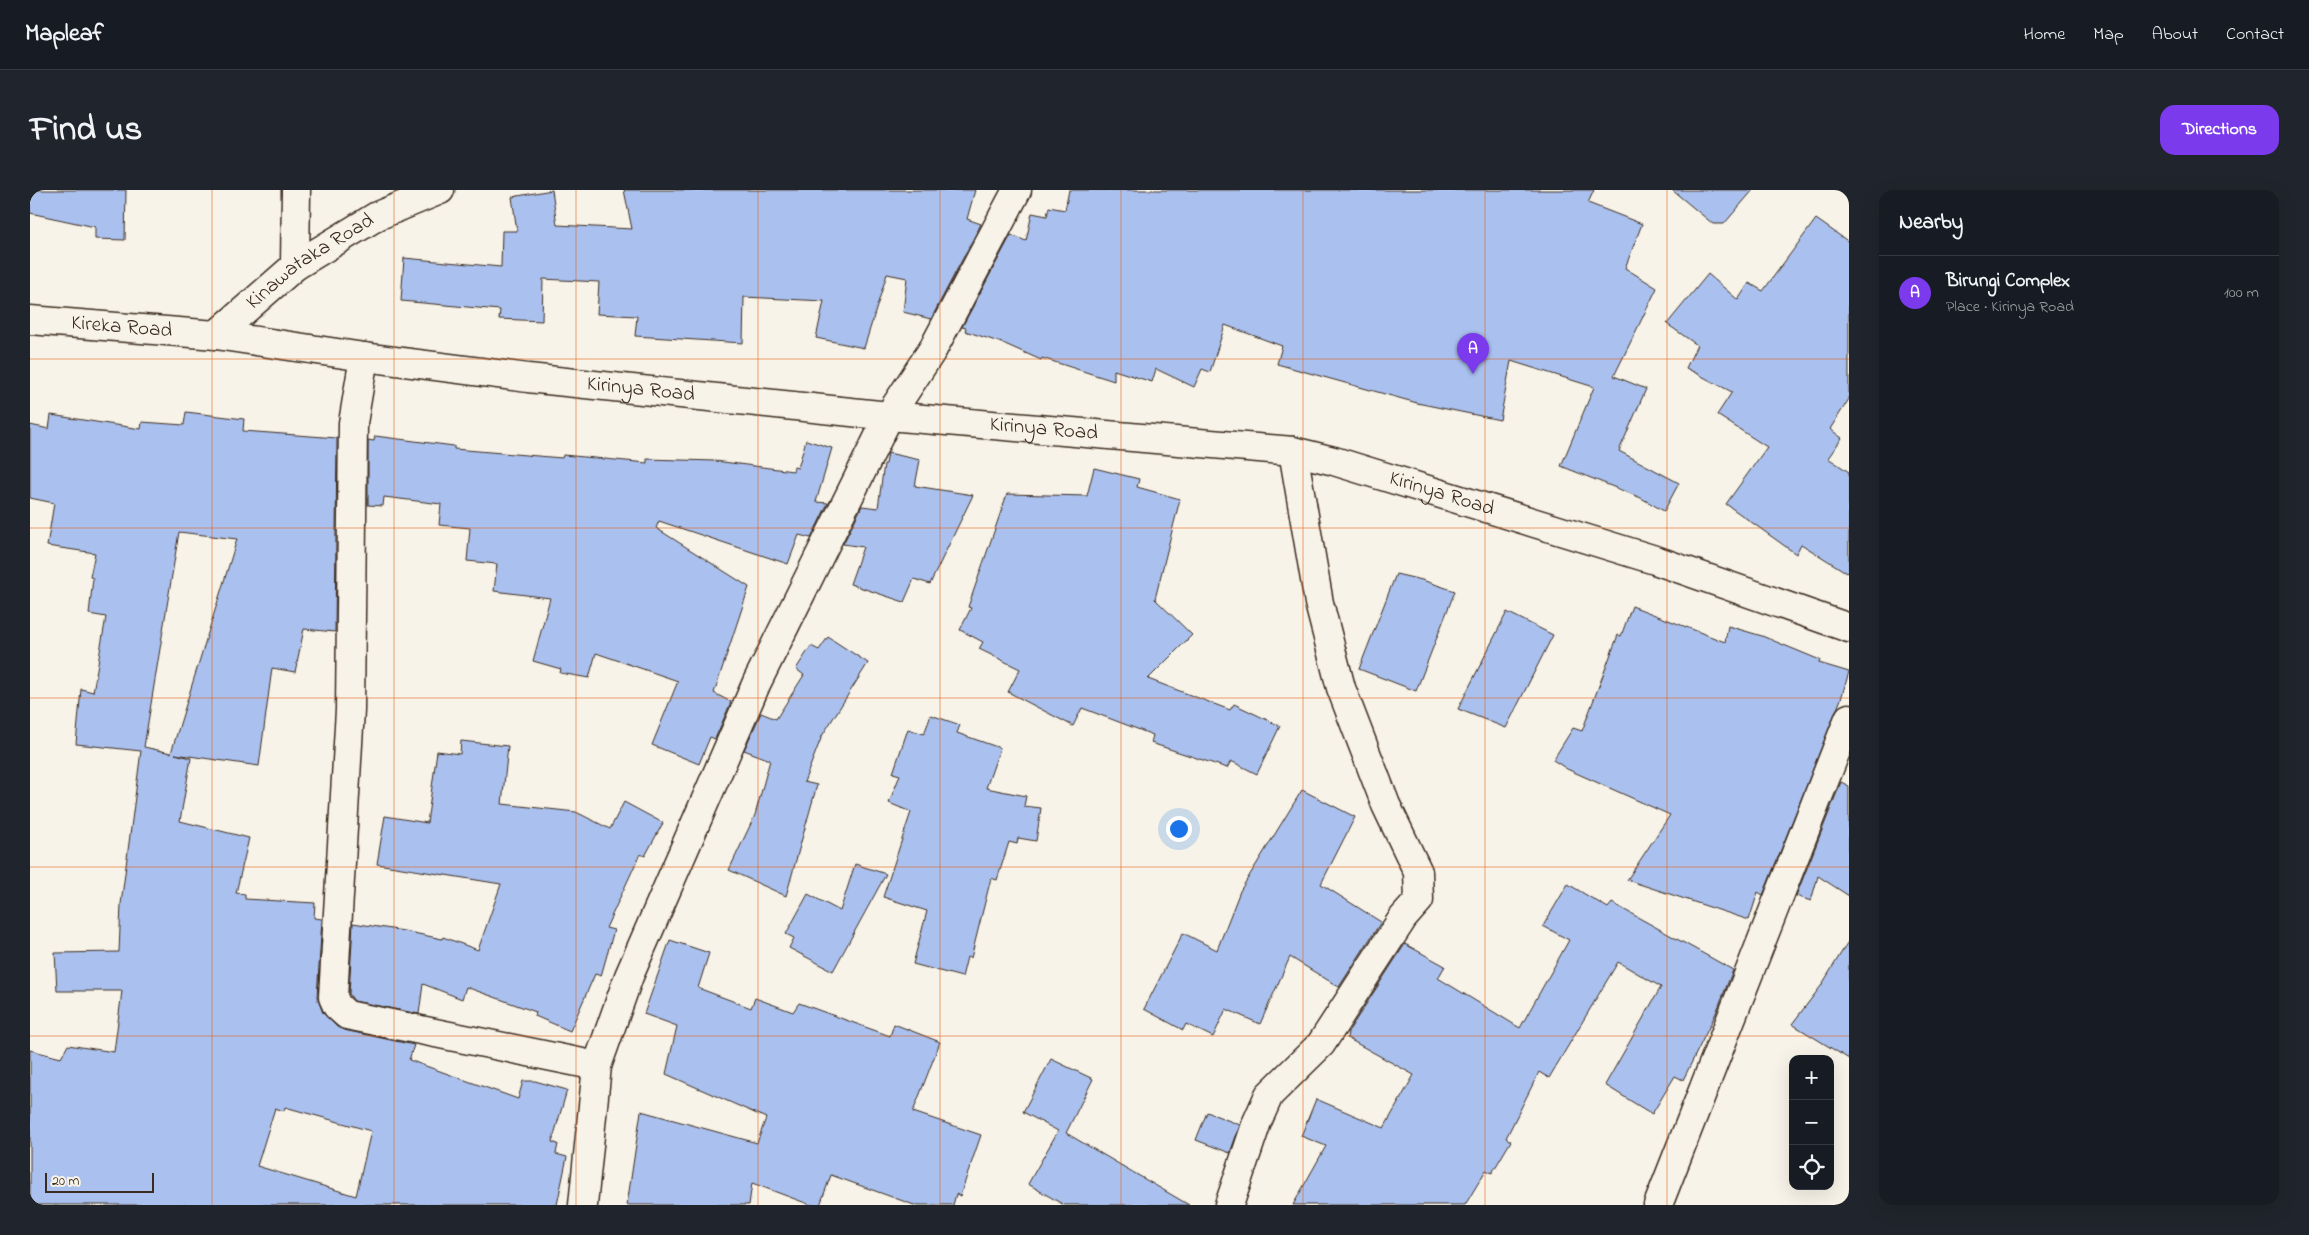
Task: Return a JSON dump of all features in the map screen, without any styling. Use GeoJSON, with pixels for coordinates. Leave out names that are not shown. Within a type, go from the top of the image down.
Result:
{"type":"FeatureCollection","features":[{"type":"Feature","properties":{"kind":"street"},"geometry":{"type":"LineString","coordinates":[[295,266],[296,190]]}},
{"type":"Feature","properties":{"kind":"street","name":"Kinawataka Road"},"geometry":{"type":"LineString","coordinates":[[216,335],[295,266],[377,216],[440,190]]}},
{"type":"Feature","properties":{"kind":"street"},"geometry":{"type":"LineString","coordinates":[[583,1205],[597,1066],[629,976],[758,682],[889,416],[933,348],[1017,190]]}},
{"type":"Feature","properties":{"kind":"street","name":"Kireka Road"},"geometry":{"type":"LineString","coordinates":[[30,320],[216,335]]}},
{"type":"Feature","properties":{"kind":"street","name":"Kirinya Road"},"geometry":{"type":"LineString","coordinates":[[216,335],[364,357],[528,378],[889,416],[1293,451],[1334,461],[1655,560],[1849,628]]}},
{"type":"Feature","properties":{"kind":"street"},"geometry":{"type":"LineString","coordinates":[[364,357],[353,423],[350,710],[333,997],[337,1006],[347,1015],[597,1066]]}},
{"type":"Feature","properties":{"kind":"street"},"geometry":{"type":"LineString","coordinates":[[1228,1205],[1257,1122],[1269,1095],[1321,1044],[1403,918],[1419,900],[1418,872],[1386,805],[1341,688],[1318,603],[1293,451]]}},
{"type":"Feature","properties":{"kind":"street"},"geometry":{"type":"LineString","coordinates":[[1658,1205],[1849,718]]}},
{"type":"Feature","properties":{"kind":"building"},"geometry":{"type":"Polygon","coordinates":[[[30,190],[126,190],[125,240],[95,239],[95,227],[30,213],[30,190]]]}},
{"type":"Feature","properties":{"kind":"building"},"geometry":{"type":"Polygon","coordinates":[[[552,190],[557,225],[632,229],[624,190],[975,190],[967,219],[981,224],[931,319],[903,312],[907,278],[887,274],[864,348],[816,338],[824,301],[744,297],[743,343],[635,336],[637,316],[597,314],[599,282],[543,279],[542,321],[499,319],[500,310],[401,301],[404,258],[501,267],[502,231],[517,231],[512,197],[552,190]]]}},
{"type":"Feature","properties":{"kind":"building"},"geometry":{"type":"Polygon","coordinates":[[[1069,190],[1594,190],[1588,203],[1642,224],[1625,268],[1657,288],[1614,376],[1646,389],[1619,451],[1679,483],[1664,511],[1641,498],[1561,466],[1594,387],[1511,361],[1500,420],[1417,403],[1277,364],[1282,346],[1225,325],[1210,372],[1202,369],[1194,387],[1156,369],[1152,382],[1114,370],[1114,381],[1042,358],[1041,360],[1005,344],[965,331],[966,328],[962,327],[1011,235],[1026,241],[1032,213],[1047,216],[1049,207],[1065,210],[1069,190]]]}},
{"type":"Feature","properties":{"kind":"building"},"geometry":{"type":"Polygon","coordinates":[[[1672,190],[1753,190],[1724,224],[1713,224],[1672,190]]]}},
{"type":"Feature","properties":{"kind":"building"},"geometry":{"type":"Polygon","coordinates":[[[1816,219],[1849,242],[1849,399],[1830,429],[1842,438],[1828,458],[1849,472],[1849,574],[1801,544],[1796,554],[1726,504],[1767,447],[1717,415],[1732,392],[1686,368],[1697,345],[1667,324],[1708,274],[1738,300],[1749,283],[1763,291],[1816,219]]]}},
{"type":"Feature","properties":{"kind":"building"},"geometry":{"type":"Polygon","coordinates":[[[186,412],[244,419],[243,431],[337,438],[335,632],[304,629],[295,672],[272,668],[259,766],[175,754],[191,758],[180,821],[249,838],[236,893],[245,894],[245,899],[315,903],[314,918],[322,919],[317,997],[323,1013],[337,1027],[414,1045],[409,1060],[518,1099],[523,1081],[535,1081],[567,1090],[552,1142],[558,1144],[556,1154],[567,1157],[557,1205],[30,1205],[30,1050],[61,1058],[68,1045],[114,1052],[122,991],[57,991],[55,953],[119,952],[121,904],[141,751],[76,744],[81,689],[93,692],[106,617],[89,614],[93,578],[90,577],[95,553],[47,546],[54,503],[30,498],[30,425],[49,429],[51,415],[141,429],[142,422],[184,425],[186,412]],[[179,532],[144,747],[171,753],[237,539],[179,532]],[[285,1107],[284,1111],[275,1108],[257,1166],[356,1196],[371,1131],[285,1107]]]}},
{"type":"Feature","properties":{"kind":"building"},"geometry":{"type":"Polygon","coordinates":[[[375,436],[454,446],[454,449],[562,458],[563,455],[647,463],[647,459],[715,461],[793,471],[794,467],[798,468],[806,440],[832,448],[816,502],[828,503],[811,538],[799,535],[788,564],[659,521],[656,528],[749,587],[714,693],[731,702],[715,739],[710,737],[699,764],[652,745],[678,681],[596,653],[589,678],[560,673],[561,669],[533,661],[550,598],[494,591],[497,564],[467,561],[470,528],[439,525],[441,504],[384,497],[383,506],[368,505],[368,440],[374,441],[375,436]]]}},
{"type":"Feature","properties":{"kind":"building"},"geometry":{"type":"Polygon","coordinates":[[[888,453],[920,460],[915,486],[973,495],[930,584],[914,579],[904,602],[850,584],[863,547],[843,544],[862,506],[878,508],[884,464],[886,464],[888,453]]]}},
{"type":"Feature","properties":{"kind":"building"},"geometry":{"type":"Polygon","coordinates":[[[1094,468],[1139,479],[1137,487],[1180,499],[1155,599],[1192,635],[1148,679],[1230,710],[1234,704],[1280,726],[1257,774],[1231,761],[1227,768],[1151,743],[1153,735],[1082,708],[1073,726],[1008,692],[1020,669],[979,649],[983,642],[960,630],[971,608],[968,607],[1007,494],[1087,496],[1094,468]]]}},
{"type":"Feature","properties":{"kind":"building"},"geometry":{"type":"Polygon","coordinates":[[[1396,574],[1455,591],[1416,691],[1359,669],[1396,574]]]}},
{"type":"Feature","properties":{"kind":"building"},"geometry":{"type":"Polygon","coordinates":[[[1632,606],[1725,642],[1728,626],[1762,636],[1820,660],[1819,663],[1849,672],[1841,699],[1763,895],[1758,892],[1749,920],[1627,880],[1670,815],[1567,769],[1553,760],[1573,728],[1582,731],[1618,635],[1621,636],[1632,606]]]}},
{"type":"Feature","properties":{"kind":"building"},"geometry":{"type":"Polygon","coordinates":[[[1507,612],[1553,635],[1506,728],[1458,709],[1507,612]]]}},
{"type":"Feature","properties":{"kind":"building"},"geometry":{"type":"Polygon","coordinates":[[[828,637],[868,663],[822,736],[804,782],[817,785],[786,896],[729,870],[755,815],[770,760],[744,750],[761,713],[776,719],[804,675],[796,669],[811,646],[819,650],[828,637]]]}},
{"type":"Feature","properties":{"kind":"building"},"geometry":{"type":"Polygon","coordinates":[[[931,715],[960,725],[957,733],[1000,748],[986,788],[1026,796],[1024,806],[1041,808],[1036,841],[1018,838],[1017,844],[1009,842],[997,880],[991,878],[971,958],[967,957],[962,977],[913,964],[927,911],[883,897],[911,812],[889,803],[900,775],[893,773],[908,729],[924,734],[931,715]]]}},
{"type":"Feature","properties":{"kind":"building"},"geometry":{"type":"Polygon","coordinates":[[[461,741],[508,746],[502,804],[576,812],[610,829],[624,802],[663,823],[645,856],[640,854],[606,928],[614,930],[601,976],[595,974],[570,1031],[535,1016],[536,1012],[466,987],[462,999],[423,984],[419,1014],[354,1001],[349,994],[353,923],[442,939],[443,937],[478,950],[501,884],[377,864],[385,816],[427,823],[437,751],[460,754],[461,741]]]}},
{"type":"Feature","properties":{"kind":"building"},"geometry":{"type":"Polygon","coordinates":[[[1841,782],[1849,786],[1849,896],[1818,876],[1811,901],[1796,896],[1841,782]]]}},
{"type":"Feature","properties":{"kind":"building"},"geometry":{"type":"Polygon","coordinates":[[[1302,790],[1355,817],[1321,884],[1381,922],[1339,987],[1290,957],[1260,1024],[1226,1009],[1213,1037],[1186,1024],[1183,1030],[1144,1009],[1183,933],[1217,950],[1240,891],[1302,790]]]}},
{"type":"Feature","properties":{"kind":"building"},"geometry":{"type":"Polygon","coordinates":[[[855,864],[886,874],[833,971],[789,948],[794,938],[786,934],[808,894],[840,911],[855,864]]]}},
{"type":"Feature","properties":{"kind":"building"},"geometry":{"type":"Polygon","coordinates":[[[1568,884],[1608,908],[1612,903],[1733,970],[1716,1013],[1683,1080],[1675,1076],[1652,1114],[1605,1085],[1661,987],[1618,962],[1549,1078],[1539,1072],[1506,1138],[1511,1141],[1492,1173],[1486,1170],[1465,1205],[1293,1205],[1326,1146],[1301,1136],[1316,1099],[1384,1128],[1414,1075],[1347,1038],[1348,1032],[1405,944],[1445,966],[1438,978],[1520,1028],[1569,940],[1543,926],[1568,884]]]}},
{"type":"Feature","properties":{"kind":"building"},"geometry":{"type":"Polygon","coordinates":[[[670,940],[709,953],[698,988],[751,1008],[755,998],[793,1012],[799,1003],[890,1036],[894,1024],[940,1042],[913,1112],[981,1135],[960,1196],[956,1194],[953,1205],[914,1205],[831,1175],[820,1205],[811,1205],[752,1183],[749,1205],[627,1205],[641,1111],[757,1143],[766,1118],[666,1074],[677,1026],[644,1014],[670,940]]]}},
{"type":"Feature","properties":{"kind":"building"},"geometry":{"type":"Polygon","coordinates":[[[1849,940],[1849,1059],[1792,1024],[1821,986],[1849,940]]]}},
{"type":"Feature","properties":{"kind":"building"},"geometry":{"type":"Polygon","coordinates":[[[1051,1059],[1093,1079],[1066,1133],[1189,1205],[1064,1205],[1028,1184],[1058,1131],[1023,1112],[1051,1059]]]}},
{"type":"Feature","properties":{"kind":"building"},"geometry":{"type":"Polygon","coordinates":[[[1207,1112],[1240,1125],[1230,1153],[1196,1140],[1207,1112]]]}},
{"type":"Feature","properties":{"kind":"place","name":"Birungi Complex"},"geometry":{"type":"Point","coordinates":[1473,374]}}]}
